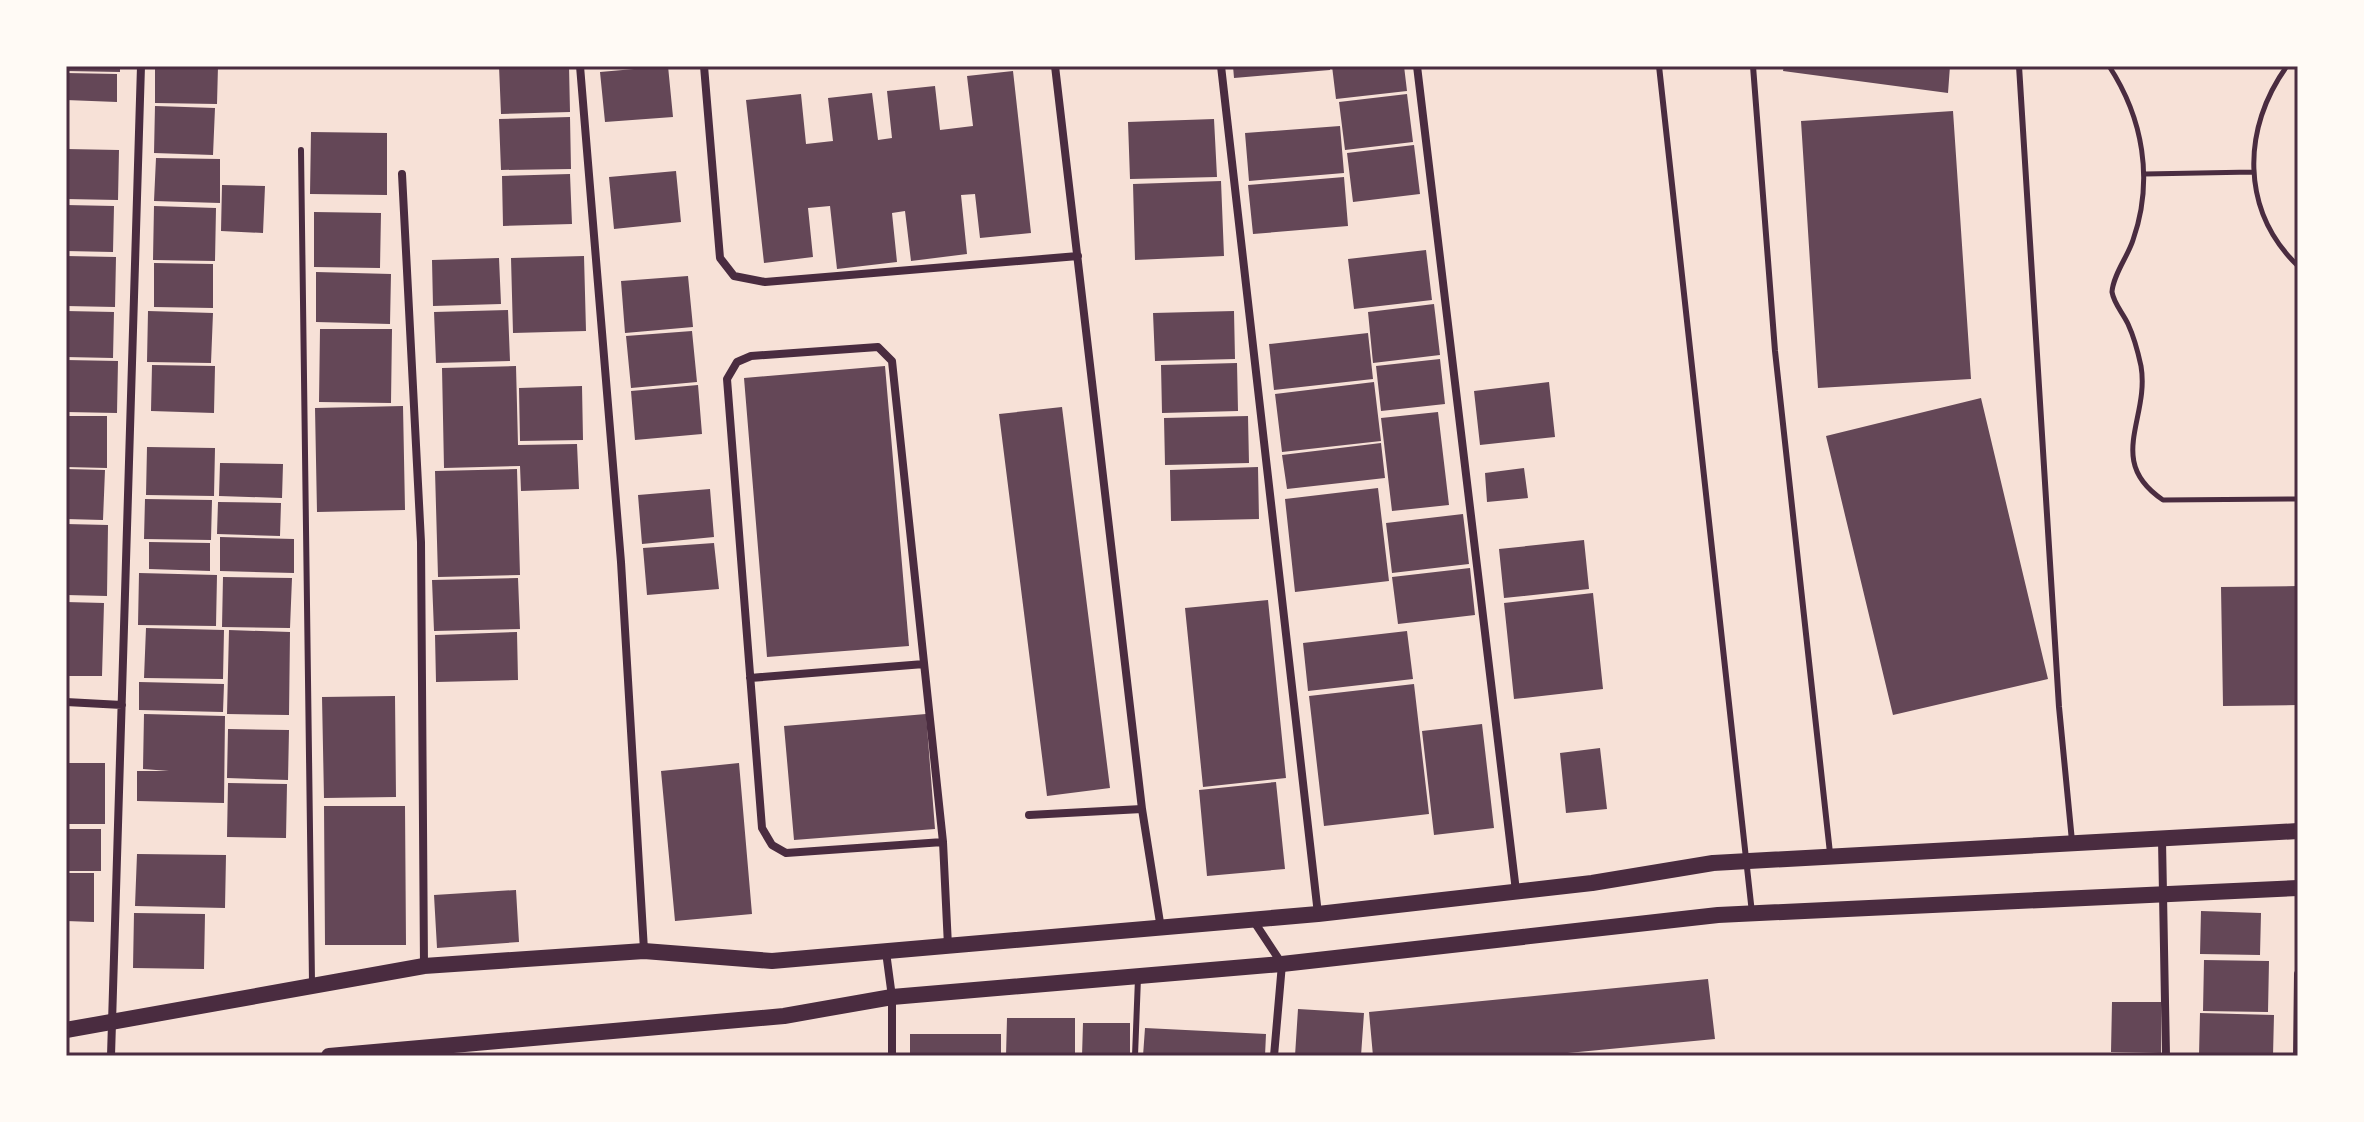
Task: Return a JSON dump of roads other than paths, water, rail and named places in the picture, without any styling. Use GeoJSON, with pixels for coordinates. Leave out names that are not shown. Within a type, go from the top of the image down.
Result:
{"type":"FeatureCollection","features":[{"type":"Feature","properties":{"kind":"main road"},"geometry":{"type":"LineString","coordinates":[[66,1030],[424,966],[644,951],[772,961],[1318,914],[1592,883],[1713,863],[2298,831]]}},
{"type":"Feature","properties":{"kind":"main road"},"geometry":{"type":"LineString","coordinates":[[329,1056],[452,1050],[784,1016],[892,997],[1282,964],[1752,913],[2298,888]]}},
{"type":"Feature","properties":{"kind":"street"},"geometry":{"type":"LineString","coordinates":[[111,1056],[141,66]]}},
{"type":"Feature","properties":{"kind":"street"},"geometry":{"type":"LineString","coordinates":[[580,66],[621,562],[644,951]]}},
{"type":"Feature","properties":{"kind":"street"},"geometry":{"type":"LineString","coordinates":[[716,66],[704,66],[720,258],[734,276],[765,282],[1078,256]]}},
{"type":"Feature","properties":{"kind":"street"},"geometry":{"type":"LineString","coordinates":[[1055,66],[1142,809],[1161,929]]}},
{"type":"Feature","properties":{"kind":"street"},"geometry":{"type":"LineString","coordinates":[[1221,66],[1318,914]]}},
{"type":"Feature","properties":{"kind":"street"},"geometry":{"type":"LineString","coordinates":[[1417,66],[1516,891]]}},
{"type":"Feature","properties":{"kind":"street"},"geometry":{"type":"LineString","coordinates":[[402,174],[421,542],[424,966]]}},
{"type":"Feature","properties":{"kind":"street"},"geometry":{"type":"LineString","coordinates":[[943,842],[786,853],[772,845],[762,828],[727,379],[737,362],[751,356],[878,347],[892,361],[943,842],[948,946]]}},
{"type":"Feature","properties":{"kind":"street"},"geometry":{"type":"LineString","coordinates":[[750,678],[924,664]]}},
{"type":"Feature","properties":{"kind":"street"},"geometry":{"type":"LineString","coordinates":[[66,702],[122,705]]}},
{"type":"Feature","properties":{"kind":"street"},"geometry":{"type":"LineString","coordinates":[[1029,815],[1142,809]]}},
{"type":"Feature","properties":{"kind":"street"},"geometry":{"type":"LineString","coordinates":[[2162,840],[2166,1056]]}},
{"type":"Feature","properties":{"kind":"street"},"geometry":{"type":"LineString","coordinates":[[1253,920],[1282,964],[1274,1056]]}},
{"type":"Feature","properties":{"kind":"street"},"geometry":{"type":"LineString","coordinates":[[886,952],[892,997],[892,1056]]}},
{"type":"Feature","properties":{"kind":"street"},"geometry":{"type":"LineString","coordinates":[[2297,1056],[2298,974]]}},
{"type":"Feature","properties":{"kind":"lane"},"geometry":{"type":"LineString","coordinates":[[1659,66],[1752,913]]}},
{"type":"Feature","properties":{"kind":"lane"},"geometry":{"type":"LineString","coordinates":[[1753,66],[1775,351],[1831,857]]}},
{"type":"Feature","properties":{"kind":"lane"},"geometry":{"type":"LineString","coordinates":[[2019,66],[2059,707],[2072,844]]}},
{"type":"Feature","properties":{"kind":"lane"},"geometry":{"type":"LineString","coordinates":[[301,150],[312,988]]}},
{"type":"Feature","properties":{"kind":"lane"},"geometry":{"type":"LineString","coordinates":[[1135,1056],[1138,974]]}}]}
